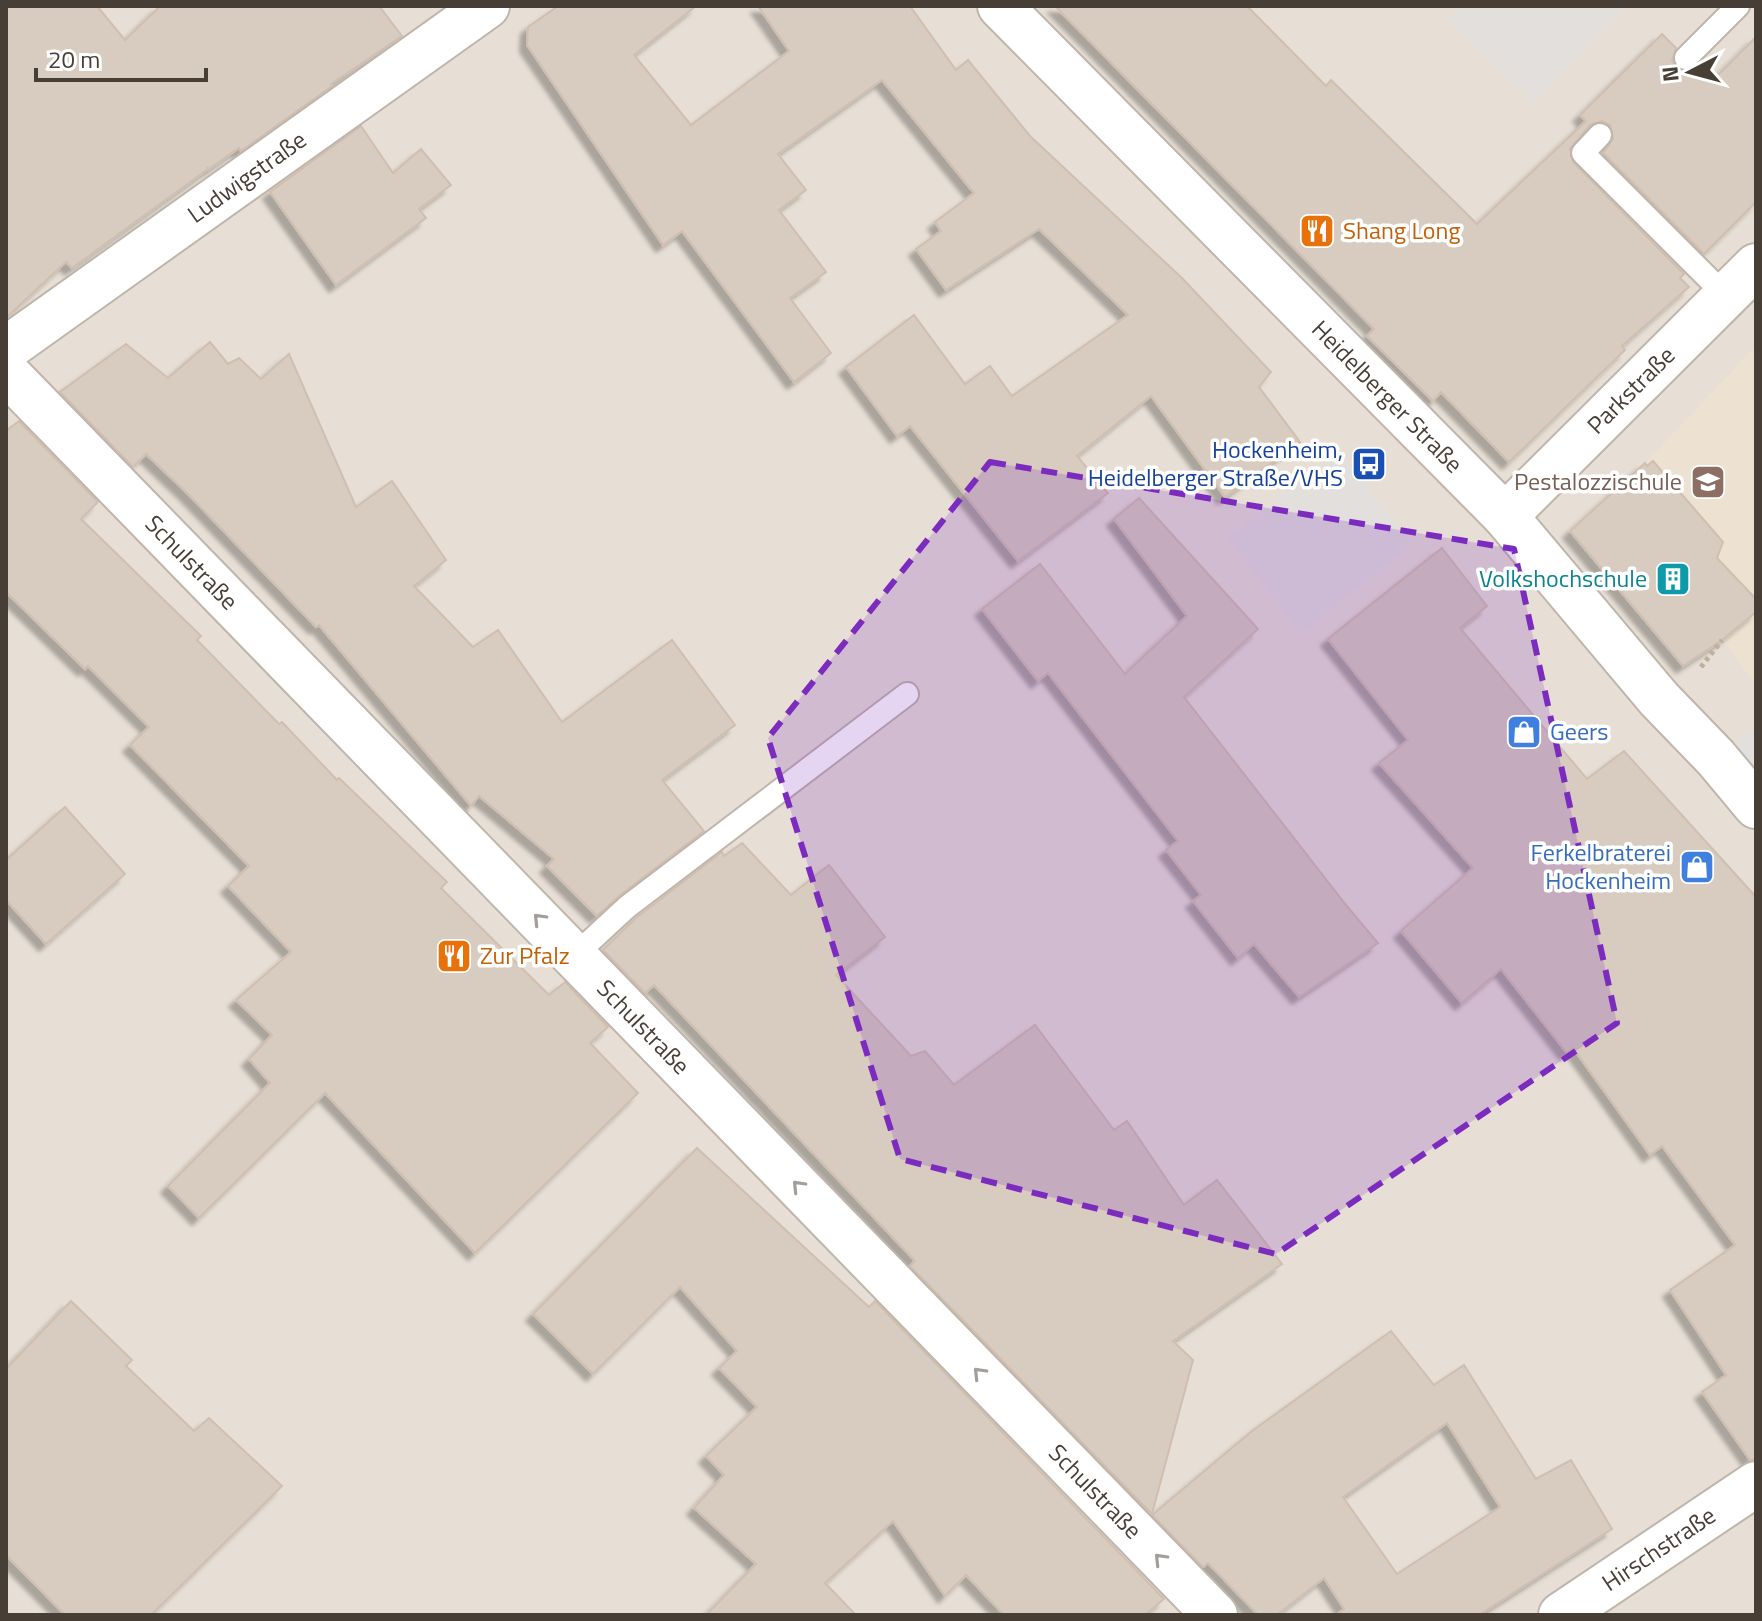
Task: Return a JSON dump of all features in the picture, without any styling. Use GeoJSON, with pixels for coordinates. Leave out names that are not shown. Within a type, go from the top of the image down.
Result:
{"type":"FeatureCollection","features":[{"type":"Feature","properties":{"kind":"street","name":"Ludwigstraße"},"geometry":{"type":"LineString","coordinates":[[6,349],[487,6]]}},
{"type":"Feature","properties":{"kind":"street","name":"Heidelberger Straße"},"geometry":{"type":"LineString","coordinates":[[1000,6],[1505,516],[1659,699],[1716,758],[1756,806]]}},
{"type":"Feature","properties":{"kind":"street","name":"Parkstraße"},"geometry":{"type":"LineString","coordinates":[[1505,516],[1741,281]]}},
{"type":"Feature","properties":{"kind":"street","name":"Schulstraße"},"geometry":{"type":"LineString","coordinates":[[6,372],[1215,1615]]}},
{"type":"Feature","properties":{"kind":"street","name":"Hirschstraße"},"geometry":{"type":"LineString","coordinates":[[1561,1615],[1756,1484]]}},
{"type":"Feature","properties":{"kind":"lane"},"geometry":{"type":"LineString","coordinates":[[1686,58],[1738,6]]}},
{"type":"Feature","properties":{"kind":"lane"},"geometry":{"type":"LineString","coordinates":[[1600,135],[1583,153],[1741,281]]}},
{"type":"Feature","properties":{"kind":"lane"},"geometry":{"type":"LineString","coordinates":[[574,956],[627,907],[907,694]]}},
{"type":"Feature","properties":{"kind":"highlighted area"},"geometry":{"type":"Polygon","coordinates":[[[990,462],[1514,549],[1617,1023],[1276,1254],[900,1159],[768,738],[990,462]]]}},
{"type":"Feature","properties":{"kind":"shaded area"},"geometry":{"type":"Polygon","coordinates":[[[6,6],[1756,6],[1756,1615],[6,1615],[6,6]]]}},
{"type":"Feature","properties":{"kind":"shaded area"},"geometry":{"type":"Polygon","coordinates":[[[1460,6],[1626,6],[1535,103],[1447,20],[1460,6]]]}},
{"type":"Feature","properties":{"kind":"shaded area","name":"Pestalozzischule"},"geometry":{"type":"Polygon","coordinates":[[[1756,346],[1756,599],[1717,558],[1722,542],[1688,502],[1675,503],[1645,463],[1756,346]]]}},
{"type":"Feature","properties":{"kind":"shaded area"},"geometry":{"type":"Polygon","coordinates":[[[1338,450],[1413,544],[1301,633],[1227,538],[1338,450]]]}},
{"type":"Feature","properties":{"kind":"shaded area"},"geometry":{"type":"Polygon","coordinates":[[[1756,612],[1756,685],[1722,640],[1756,612]]]}},
{"type":"Feature","properties":{"kind":"shaded area"},"geometry":{"type":"Polygon","coordinates":[[[1756,727],[1756,806],[1716,758],[1756,727]]]}},
{"type":"Feature","properties":{"kind":"building"},"geometry":{"type":"Polygon","coordinates":[[[6,6],[97,6],[125,40],[160,6],[379,6],[402,36],[241,151],[239,148],[209,169],[207,167],[72,268],[66,262],[6,318],[6,6]]]}},
{"type":"Feature","properties":{"kind":"building"},"geometry":{"type":"Polygon","coordinates":[[[558,6],[696,6],[634,55],[691,125],[789,51],[758,6],[910,6],[956,70],[968,60],[1030,136],[1182,278],[1271,372],[1259,387],[1300,442],[1225,497],[1151,396],[1077,456],[1108,493],[1018,561],[910,426],[897,436],[846,367],[914,315],[965,384],[990,366],[1012,396],[1128,315],[1039,229],[946,290],[916,249],[941,231],[935,222],[974,193],[882,80],[778,154],[806,190],[779,210],[826,272],[790,298],[831,353],[794,382],[682,231],[663,245],[527,45],[528,27],[558,6]]]}},
{"type":"Feature","properties":{"kind":"building"},"geometry":{"type":"Polygon","coordinates":[[[1055,6],[1247,6],[1326,86],[1331,80],[1477,224],[1586,121],[1580,115],[1662,34],[1676,48],[1672,61],[1677,68],[1689,72],[1696,68],[1711,82],[1756,37],[1756,202],[1704,254],[1603,153],[1613,139],[1610,125],[1602,121],[1590,125],[1570,149],[1573,162],[1684,274],[1680,278],[1689,287],[1622,346],[1625,350],[1509,462],[1441,392],[1433,401],[1367,336],[1374,329],[1055,6]]]}},
{"type":"Feature","properties":{"kind":"building"},"geometry":{"type":"Polygon","coordinates":[[[361,126],[393,173],[421,149],[451,185],[419,209],[426,218],[336,285],[270,192],[361,126]]]}},
{"type":"Feature","properties":{"kind":"building"},"geometry":{"type":"Polygon","coordinates":[[[210,342],[228,364],[239,358],[261,379],[289,354],[356,507],[392,481],[446,560],[414,586],[473,647],[498,630],[562,722],[672,640],[735,725],[662,780],[704,831],[597,916],[547,866],[554,859],[479,796],[471,806],[319,625],[316,627],[187,493],[146,454],[133,467],[60,392],[126,344],[168,378],[210,342]]]}},
{"type":"Feature","properties":{"kind":"building"},"geometry":{"type":"Polygon","coordinates":[[[19,421],[98,502],[81,519],[201,636],[197,640],[279,724],[282,722],[337,780],[339,778],[447,882],[441,888],[549,995],[565,982],[608,1027],[590,1043],[638,1093],[475,1253],[325,1093],[199,1218],[168,1186],[270,1083],[249,1059],[272,1035],[236,1000],[291,952],[228,886],[249,866],[130,745],[149,727],[88,666],[85,669],[6,592],[6,431],[19,421]]]}},
{"type":"Feature","properties":{"kind":"building","name":"Volkshochschule"},"geometry":{"type":"Polygon","coordinates":[[[1653,461],[1723,542],[1717,558],[1756,599],[1756,612],[1683,666],[1570,531],[1645,463],[1647,466],[1653,461]]]}},
{"type":"Feature","properties":{"kind":"building"},"geometry":{"type":"Polygon","coordinates":[[[1139,498],[1258,629],[1184,697],[1378,943],[1299,997],[1254,944],[1238,958],[1193,901],[1201,895],[1166,850],[1178,841],[1048,673],[1038,681],[982,609],[1040,564],[1125,674],[1187,616],[1114,519],[1139,498]]]}},
{"type":"Feature","properties":{"kind":"building"},"geometry":{"type":"Polygon","coordinates":[[[1442,548],[1487,606],[1460,628],[1587,779],[1624,751],[1756,897],[1756,1459],[1750,1460],[1702,1392],[1726,1375],[1670,1290],[1735,1245],[1662,1146],[1650,1155],[1573,1048],[1567,1053],[1501,969],[1462,1003],[1401,931],[1473,868],[1379,763],[1408,740],[1328,639],[1442,548]]]}},
{"type":"Feature","properties":{"kind":"building"},"geometry":{"type":"Polygon","coordinates":[[[65,807],[125,874],[46,944],[6,900],[6,860],[65,807]]]}},
{"type":"Feature","properties":{"kind":"building"},"geometry":{"type":"Polygon","coordinates":[[[742,843],[791,895],[829,865],[885,937],[836,975],[911,1056],[925,1051],[954,1085],[1035,1025],[1114,1130],[1127,1121],[1184,1205],[1217,1180],[1282,1264],[1173,1341],[1193,1360],[1152,1514],[910,1266],[915,1261],[654,985],[645,993],[603,950],[636,918],[722,852],[724,856],[742,843]]]}},
{"type":"Feature","properties":{"kind":"building"},"geometry":{"type":"Polygon","coordinates":[[[697,1148],[869,1307],[875,1301],[1164,1599],[1145,1615],[1004,1615],[966,1575],[945,1596],[893,1521],[825,1583],[856,1615],[706,1615],[756,1564],[694,1508],[724,1475],[706,1456],[757,1407],[719,1368],[737,1351],[680,1287],[593,1374],[533,1314],[697,1148]]]}},
{"type":"Feature","properties":{"kind":"building"},"geometry":{"type":"Polygon","coordinates":[[[71,1301],[132,1360],[126,1366],[194,1431],[209,1418],[282,1486],[151,1615],[65,1615],[6,1555],[6,1369],[71,1301]]]}},
{"type":"Feature","properties":{"kind":"building"},"geometry":{"type":"Polygon","coordinates":[[[1391,1331],[1434,1385],[1464,1365],[1536,1479],[1571,1460],[1612,1529],[1479,1615],[1336,1615],[1344,1609],[1324,1578],[1277,1615],[1258,1615],[1208,1563],[1203,1567],[1152,1515],[1252,1431],[1391,1331]],[[1447,1423],[1343,1497],[1397,1574],[1500,1507],[1447,1423]]]}},
{"type":"Feature","properties":{"kind":"place","name":"Shang Long"},"geometry":{"type":"Point","coordinates":[1317,231]}},
{"type":"Feature","properties":{"kind":"place","name":"Hockenheim, Heidelberger Straße/VHS"},"geometry":{"type":"Point","coordinates":[1369,464]}},
{"type":"Feature","properties":{"kind":"place","name":"Pestalozzischule"},"geometry":{"type":"Point","coordinates":[1708,482]}},
{"type":"Feature","properties":{"kind":"place","name":"Volkshochschule"},"geometry":{"type":"Point","coordinates":[1673,579]}},
{"type":"Feature","properties":{"kind":"place","name":"Geers"},"geometry":{"type":"Point","coordinates":[1524,732]}},
{"type":"Feature","properties":{"kind":"place","name":"Ferkelbraterei Hockenheim"},"geometry":{"type":"Point","coordinates":[1697,867]}},
{"type":"Feature","properties":{"kind":"place","name":"Zur Pfalz"},"geometry":{"type":"Point","coordinates":[454,956]}}]}
